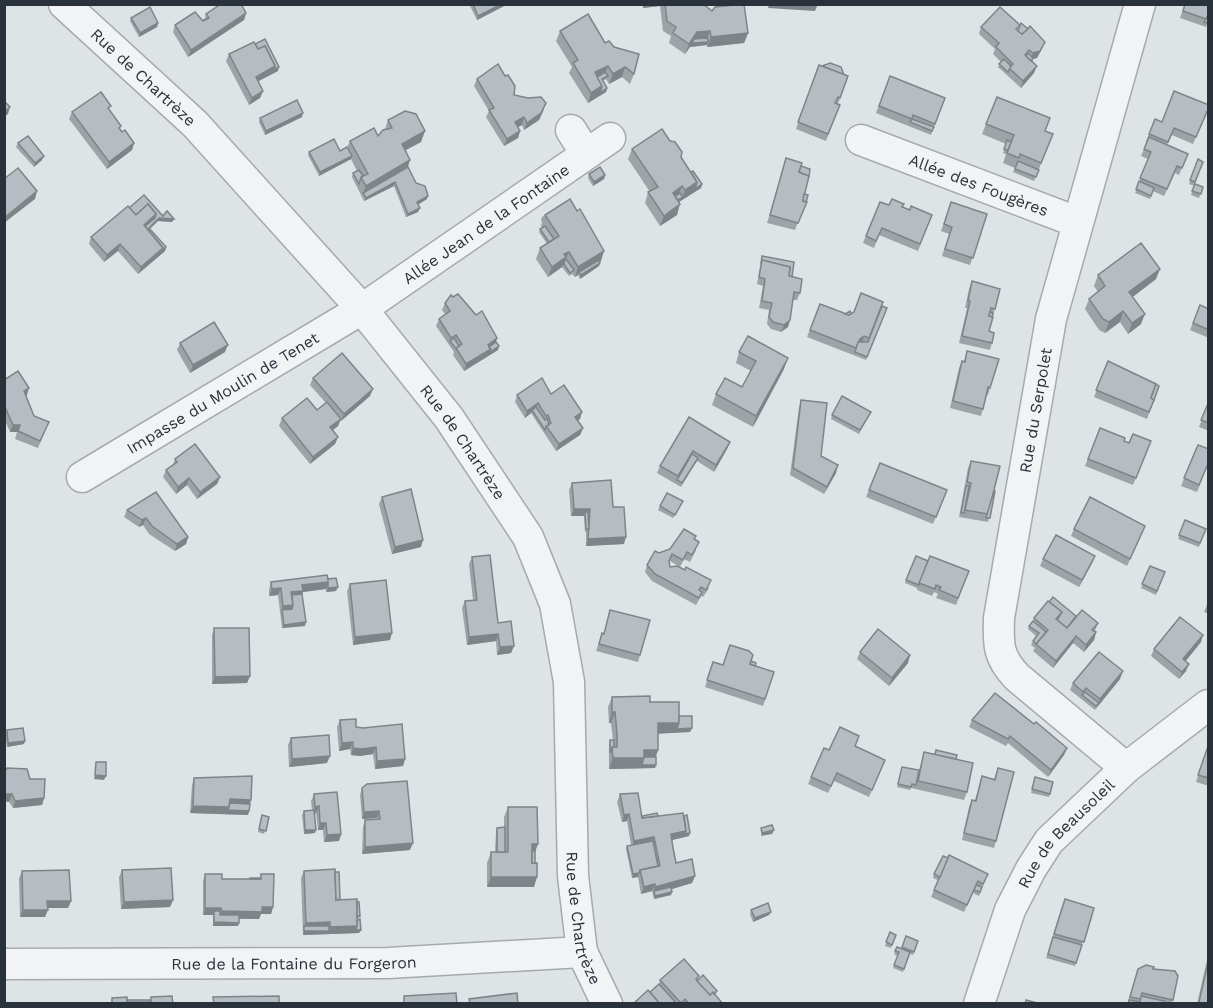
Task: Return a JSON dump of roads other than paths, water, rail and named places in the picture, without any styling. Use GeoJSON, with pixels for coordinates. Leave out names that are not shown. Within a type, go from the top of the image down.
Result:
{"type":"FeatureCollection","features":[{"type":"Feature","properties":{"kind":"street","name":"Rue de Chartrèze"},"geometry":{"type":"LineString","coordinates":[[64,4],[195,124],[362,309],[448,418],[528,537],[555,603],[568,682],[573,876],[582,952],[607,1004]]}},
{"type":"Feature","properties":{"kind":"street","name":"Rue du Serpolet"},"geometry":{"type":"LineString","coordinates":[[1126,768],[1017,677],[1004,663],[998,643],[999,618],[1051,319],[1140,4]]}},
{"type":"Feature","properties":{"kind":"street","name":"Allée Jean de la Fontaine"},"geometry":{"type":"LineString","coordinates":[[362,309],[589,141]]}},
{"type":"Feature","properties":{"kind":"street","name":"Allée des Fougères"},"geometry":{"type":"LineString","coordinates":[[870,154],[1077,222]]}},
{"type":"Feature","properties":{"kind":"street","name":"Impasse du Moulin de Tenet"},"geometry":{"type":"LineString","coordinates":[[82,477],[362,309]]}},
{"type":"Feature","properties":{"kind":"street","name":"Rue de Beausoleil"},"geometry":{"type":"LineString","coordinates":[[979,1004],[1003,929],[1031,869],[1059,830],[1126,768],[1209,705]]}},
{"type":"Feature","properties":{"kind":"street","name":"Rue de la Fontaine du Forgeron"},"geometry":{"type":"LineString","coordinates":[[4,964],[388,963],[582,952]]}}]}
